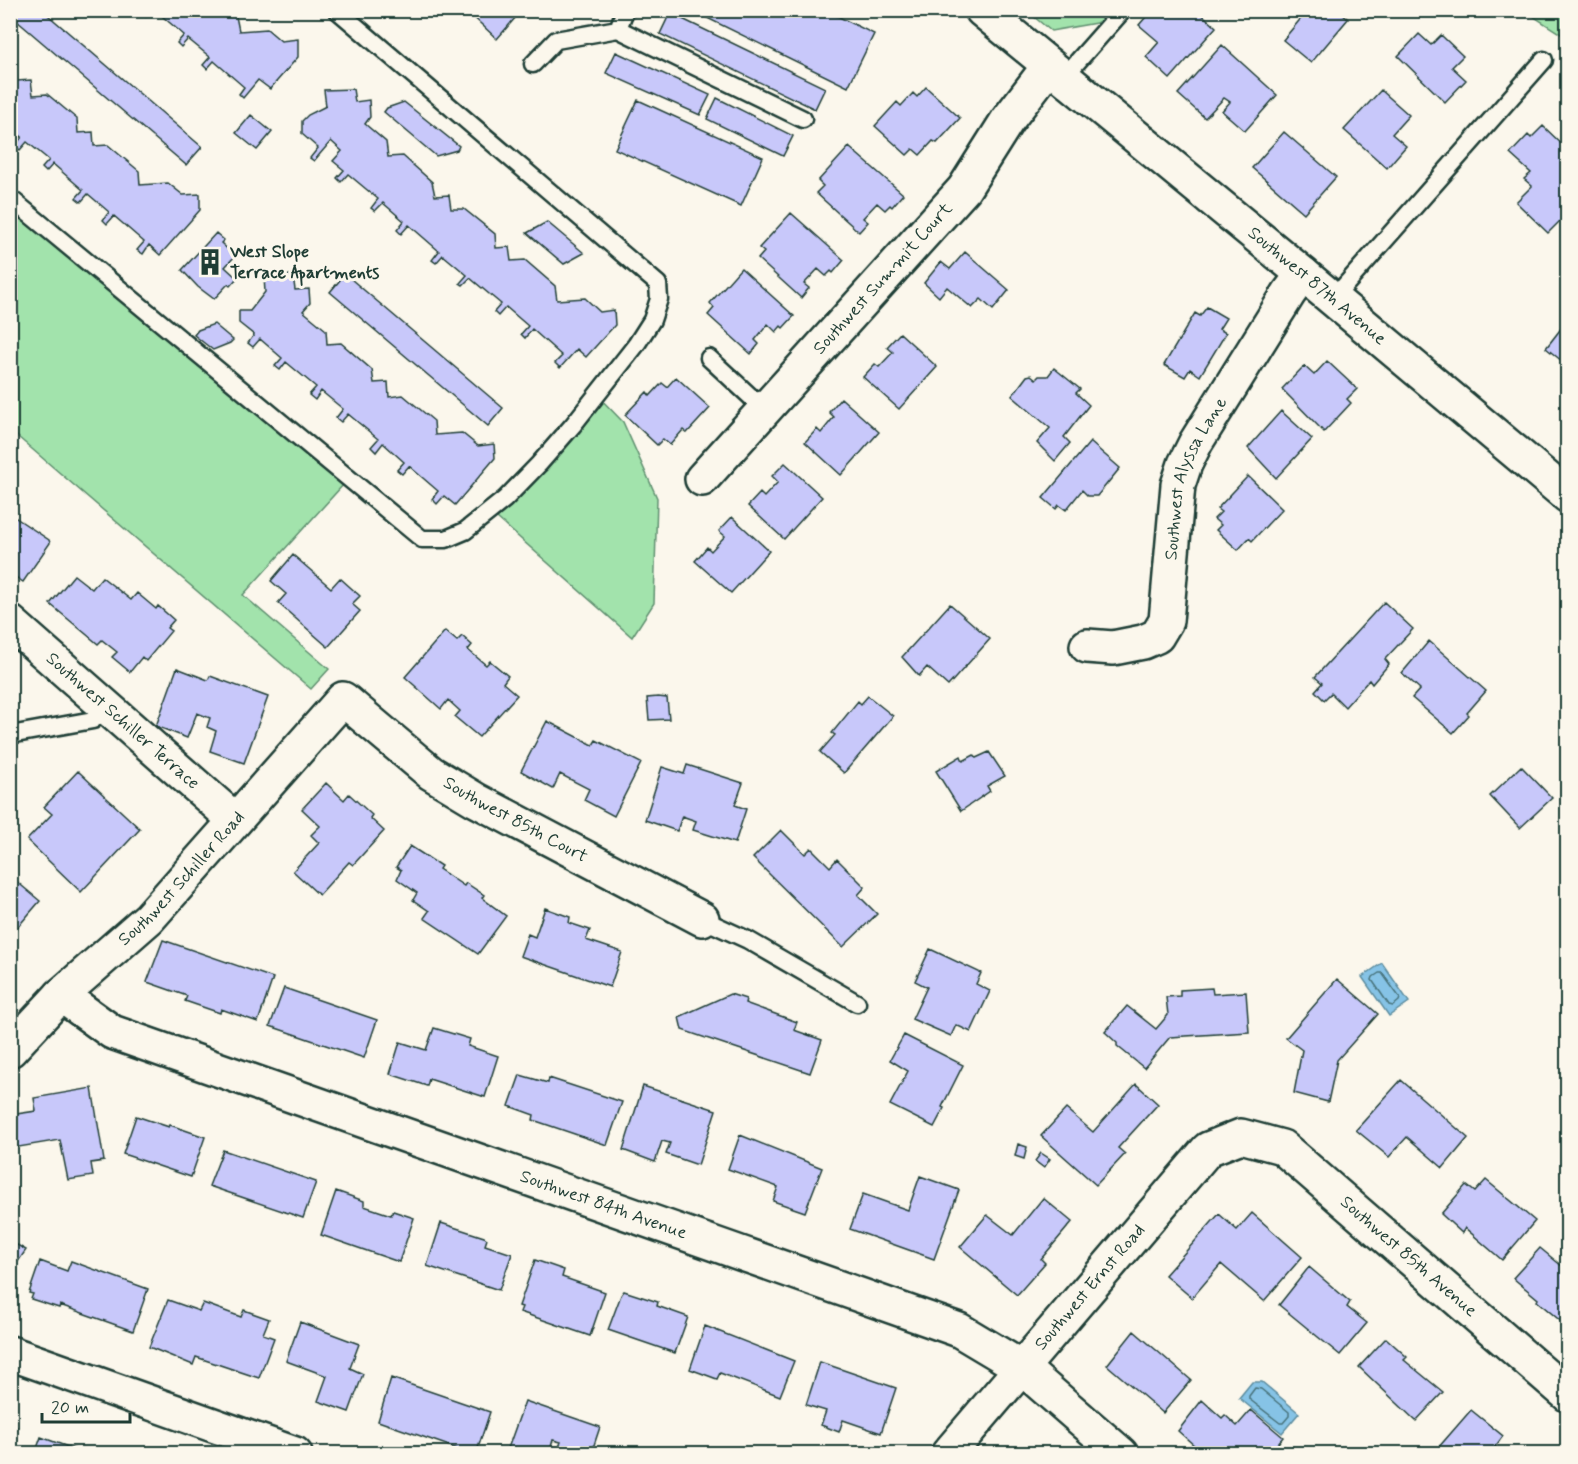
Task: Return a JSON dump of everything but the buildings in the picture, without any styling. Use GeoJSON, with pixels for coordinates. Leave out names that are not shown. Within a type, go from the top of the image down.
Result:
{"type":"FeatureCollection","features":[{"type":"Feature","properties":{"kind":"street","name":"Southwest 87th Avenue"},"geometry":{"type":"LineString","coordinates":[[982,10],[1568,496]]}},
{"type":"Feature","properties":{"kind":"street","name":"Southwest Summit Court"},"geometry":{"type":"LineString","coordinates":[[702,479],[964,189],[1006,121],[1056,72]]}},
{"type":"Feature","properties":{"kind":"street","name":"Southwest Alyssa Lane"},"geometry":{"type":"LineString","coordinates":[[1088,646],[1113,648],[1143,642],[1157,636],[1166,621],[1178,485],[1185,464],[1196,442],[1303,274]]}},
{"type":"Feature","properties":{"kind":"street","name":"Southwest Schiller Terrace"},"geometry":{"type":"LineString","coordinates":[[10,622],[235,820]]}},
{"type":"Feature","properties":{"kind":"street","name":"Southwest Schiller Road"},"geometry":{"type":"LineString","coordinates":[[16,1031],[149,918],[343,699]]}},
{"type":"Feature","properties":{"kind":"street","name":"Southwest 85th Court"},"geometry":{"type":"LineString","coordinates":[[343,699],[431,772],[449,784],[702,919]]}},
{"type":"Feature","properties":{"kind":"street","name":"Southwest 84th Avenue"},"geometry":{"type":"LineString","coordinates":[[61,995],[112,1032],[959,1330],[1021,1367],[1121,1454]]}},
{"type":"Feature","properties":{"kind":"street","name":"Southwest Ernst Road"},"geometry":{"type":"LineString","coordinates":[[948,1454],[1209,1149],[1241,1136]]}},
{"type":"Feature","properties":{"kind":"street","name":"Southwest 85th Avenue"},"geometry":{"type":"LineString","coordinates":[[1241,1136],[1282,1147],[1568,1395]]}},
{"type":"Feature","properties":{"kind":"street"},"geometry":{"type":"LineString","coordinates":[[10,1353],[295,1454]]}},
{"type":"Feature","properties":{"kind":"lane"},"geometry":{"type":"LineString","coordinates":[[10,198],[422,539],[446,539],[465,531],[505,499],[539,464],[613,376],[652,320],[659,299],[658,284],[337,10]]}},
{"type":"Feature","properties":{"kind":"lane"},"geometry":{"type":"LineString","coordinates":[[618,29],[625,10]]}},
{"type":"Feature","properties":{"kind":"lane"},"geometry":{"type":"LineString","coordinates":[[1056,72],[1123,10]]}},
{"type":"Feature","properties":{"kind":"lane"},"geometry":{"type":"LineString","coordinates":[[533,64],[556,39],[618,29],[803,119]]}},
{"type":"Feature","properties":{"kind":"lane"},"geometry":{"type":"LineString","coordinates":[[1333,299],[1544,60]]}},
{"type":"Feature","properties":{"kind":"lane"},"geometry":{"type":"LineString","coordinates":[[709,358],[764,409]]}},
{"type":"Feature","properties":{"kind":"lane"},"geometry":{"type":"LineString","coordinates":[[10,735],[93,720],[107,707]]}},
{"type":"Feature","properties":{"kind":"lane"},"geometry":{"type":"LineString","coordinates":[[702,919],[748,940],[857,1003]]}},
{"type":"Feature","properties":{"kind":"green space"},"geometry":{"type":"Polygon","coordinates":[[[1027,11],[1118,11],[1096,23],[1051,31],[1027,11]]]}},
{"type":"Feature","properties":{"kind":"green space"},"geometry":{"type":"Polygon","coordinates":[[[1525,11],[1567,11],[1567,38],[1525,11]]]}},
{"type":"Feature","properties":{"kind":"green space"},"geometry":{"type":"Polygon","coordinates":[[[10,203],[343,485],[243,595],[329,669],[311,689],[11,431],[10,203]]]}},
{"type":"Feature","properties":{"kind":"green space"},"geometry":{"type":"Polygon","coordinates":[[[595,393],[623,422],[657,498],[654,603],[632,637],[488,510],[595,393]]]}},
{"type":"Feature","properties":{"kind":"water"},"geometry":{"type":"Polygon","coordinates":[[[1382,963],[1409,1002],[1389,1016],[1362,977],[1382,963]]]}},
{"type":"Feature","properties":{"kind":"water"},"geometry":{"type":"Polygon","coordinates":[[[1252,1382],[1262,1382],[1299,1413],[1282,1433],[1239,1398],[1252,1382]]]}},
{"type":"Feature","properties":{"kind":"place","name":"West Slope Terrace Apartments"},"geometry":{"type":"Point","coordinates":[210,262]}}]}
